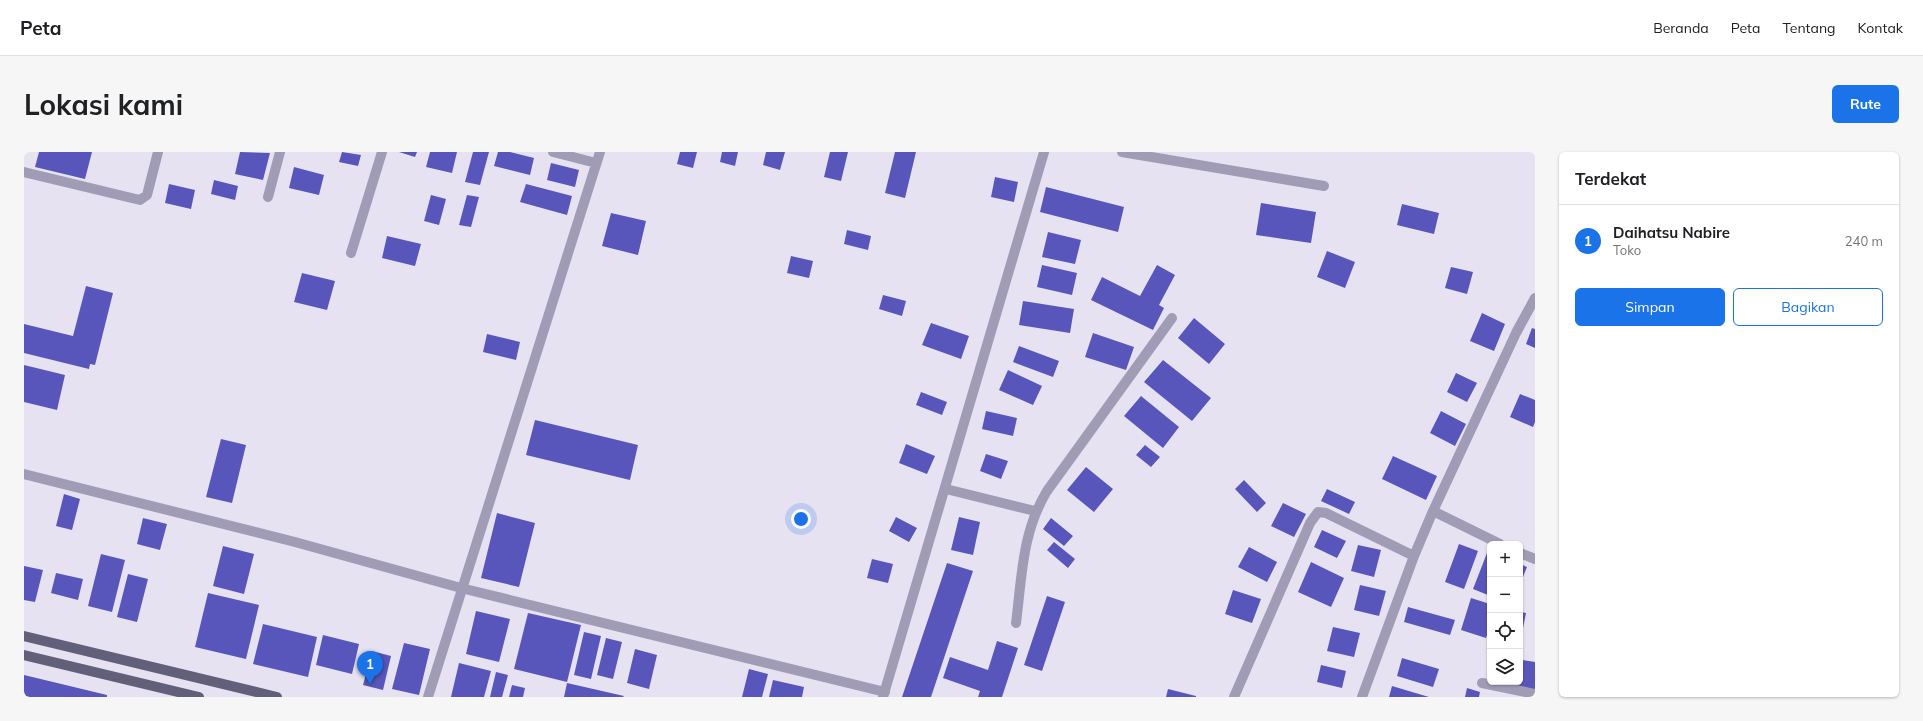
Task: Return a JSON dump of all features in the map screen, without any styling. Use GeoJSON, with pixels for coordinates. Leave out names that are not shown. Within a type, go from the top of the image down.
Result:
{"type":"FeatureCollection","features":[{"type":"Feature","properties":{"kind":"main road"},"geometry":{"type":"LineString","coordinates":[[24,636],[277,697]]}},
{"type":"Feature","properties":{"kind":"main road"},"geometry":{"type":"LineString","coordinates":[[24,655],[199,697]]}},
{"type":"Feature","properties":{"kind":"street"},"geometry":{"type":"LineString","coordinates":[[24,172],[140,200],[147,195],[158,152]]}},
{"type":"Feature","properties":{"kind":"street"},"geometry":{"type":"LineString","coordinates":[[268,197],[280,152]]}},
{"type":"Feature","properties":{"kind":"street"},"geometry":{"type":"LineString","coordinates":[[351,253],[382,152]]}},
{"type":"Feature","properties":{"kind":"street"},"geometry":{"type":"LineString","coordinates":[[553,152],[596,163]]}},
{"type":"Feature","properties":{"kind":"street"},"geometry":{"type":"LineString","coordinates":[[428,697],[461,588],[600,152]]}},
{"type":"Feature","properties":{"kind":"street"},"geometry":{"type":"LineString","coordinates":[[24,474],[295,542],[461,588],[884,694],[946,489],[1044,152]]}},
{"type":"Feature","properties":{"kind":"street"},"geometry":{"type":"LineString","coordinates":[[1122,152],[1324,186]]}},
{"type":"Feature","properties":{"kind":"street"},"geometry":{"type":"LineString","coordinates":[[1362,697],[1414,556],[1433,511],[1516,333],[1535,298]]}},
{"type":"Feature","properties":{"kind":"street"},"geometry":{"type":"LineString","coordinates":[[1016,623],[1027,537],[1035,512],[1047,491],[1172,318]]}},
{"type":"Feature","properties":{"kind":"street"},"geometry":{"type":"LineString","coordinates":[[946,489],[1035,512]]}},
{"type":"Feature","properties":{"kind":"street"},"geometry":{"type":"LineString","coordinates":[[1433,511],[1494,541]]}},
{"type":"Feature","properties":{"kind":"street"},"geometry":{"type":"LineString","coordinates":[[1234,697],[1310,523],[1318,512],[1326,513],[1414,556]]}},
{"type":"Feature","properties":{"kind":"street"},"geometry":{"type":"LineString","coordinates":[[1523,554],[1535,559]]}},
{"type":"Feature","properties":{"kind":"street"},"geometry":{"type":"LineString","coordinates":[[1482,683],[1535,694]]}},
{"type":"Feature","properties":{"kind":"building"},"geometry":{"type":"Polygon","coordinates":[[[39,152],[92,152],[85,179],[35,167],[39,152]]]}},
{"type":"Feature","properties":{"kind":"building"},"geometry":{"type":"Polygon","coordinates":[[[240,152],[270,153],[263,180],[235,174],[240,152]]]}},
{"type":"Feature","properties":{"kind":"building"},"geometry":{"type":"Polygon","coordinates":[[[342,152],[361,155],[358,166],[339,162],[342,152]]]}},
{"type":"Feature","properties":{"kind":"building"},"geometry":{"type":"Polygon","coordinates":[[[399,152],[417,152],[415,157],[399,152]]]}},
{"type":"Feature","properties":{"kind":"building"},"geometry":{"type":"Polygon","coordinates":[[[430,152],[457,152],[452,173],[426,167],[430,152]]]}},
{"type":"Feature","properties":{"kind":"building"},"geometry":{"type":"Polygon","coordinates":[[[473,152],[489,152],[480,185],[465,182],[473,152]]]}},
{"type":"Feature","properties":{"kind":"building"},"geometry":{"type":"Polygon","coordinates":[[[498,152],[510,152],[534,158],[530,175],[494,166],[498,152]]]}},
{"type":"Feature","properties":{"kind":"building"},"geometry":{"type":"Polygon","coordinates":[[[680,152],[697,152],[693,168],[677,164],[680,152]]]}},
{"type":"Feature","properties":{"kind":"building"},"geometry":{"type":"Polygon","coordinates":[[[722,152],[738,152],[735,166],[720,162],[722,152]]]}},
{"type":"Feature","properties":{"kind":"building"},"geometry":{"type":"Polygon","coordinates":[[[766,152],[785,152],[780,170],[763,165],[766,152]]]}},
{"type":"Feature","properties":{"kind":"building"},"geometry":{"type":"Polygon","coordinates":[[[830,152],[848,152],[841,181],[824,177],[830,152]]]}},
{"type":"Feature","properties":{"kind":"building"},"geometry":{"type":"Polygon","coordinates":[[[895,152],[916,152],[905,198],[885,193],[895,152]]]}},
{"type":"Feature","properties":{"kind":"building"},"geometry":{"type":"Polygon","coordinates":[[[551,163],[579,170],[575,187],[547,180],[551,163]]]}},
{"type":"Feature","properties":{"kind":"building"},"geometry":{"type":"Polygon","coordinates":[[[294,167],[324,175],[319,195],[289,188],[294,167]]]}},
{"type":"Feature","properties":{"kind":"building"},"geometry":{"type":"Polygon","coordinates":[[[995,177],[1018,182],[1014,202],[991,197],[995,177]]]}},
{"type":"Feature","properties":{"kind":"building"},"geometry":{"type":"Polygon","coordinates":[[[214,180],[238,186],[235,200],[211,194],[214,180]]]}},
{"type":"Feature","properties":{"kind":"building"},"geometry":{"type":"Polygon","coordinates":[[[169,184],[195,190],[191,209],[165,203],[169,184]]]}},
{"type":"Feature","properties":{"kind":"building"},"geometry":{"type":"Polygon","coordinates":[[[526,184],[572,196],[567,215],[520,202],[526,184]]]}},
{"type":"Feature","properties":{"kind":"building"},"geometry":{"type":"Polygon","coordinates":[[[1046,187],[1124,207],[1118,232],[1040,212],[1046,187]]]}},
{"type":"Feature","properties":{"kind":"building"},"geometry":{"type":"Polygon","coordinates":[[[431,195],[446,199],[439,225],[424,221],[431,195]]]}},
{"type":"Feature","properties":{"kind":"building"},"geometry":{"type":"Polygon","coordinates":[[[467,195],[479,197],[471,227],[459,225],[467,195]]]}},
{"type":"Feature","properties":{"kind":"building"},"geometry":{"type":"Polygon","coordinates":[[[1261,203],[1316,212],[1311,243],[1256,235],[1261,203]]]}},
{"type":"Feature","properties":{"kind":"building"},"geometry":{"type":"Polygon","coordinates":[[[1402,204],[1439,213],[1434,234],[1397,225],[1402,204]]]}},
{"type":"Feature","properties":{"kind":"building"},"geometry":{"type":"Polygon","coordinates":[[[611,213],[646,221],[638,255],[602,246],[611,213]]]}},
{"type":"Feature","properties":{"kind":"building"},"geometry":{"type":"Polygon","coordinates":[[[847,230],[871,236],[868,250],[844,244],[847,230]]]}},
{"type":"Feature","properties":{"kind":"building"},"geometry":{"type":"Polygon","coordinates":[[[1048,232],[1081,240],[1075,264],[1042,257],[1048,232]]]}},
{"type":"Feature","properties":{"kind":"building"},"geometry":{"type":"Polygon","coordinates":[[[387,236],[421,244],[415,266],[382,258],[387,236]]]}},
{"type":"Feature","properties":{"kind":"building"},"geometry":{"type":"Polygon","coordinates":[[[1327,251],[1355,262],[1345,288],[1317,277],[1327,251]]]}},
{"type":"Feature","properties":{"kind":"building"},"geometry":{"type":"Polygon","coordinates":[[[791,256],[813,261],[809,278],[787,273],[791,256]]]}},
{"type":"Feature","properties":{"kind":"building"},"geometry":{"type":"Polygon","coordinates":[[[1042,265],[1077,273],[1072,295],[1037,287],[1042,265]]]}},
{"type":"Feature","properties":{"kind":"building"},"geometry":{"type":"Polygon","coordinates":[[[1157,265],[1175,275],[1159,305],[1164,308],[1153,330],[1091,300],[1102,277],[1140,296],[1157,265]]]}},
{"type":"Feature","properties":{"kind":"building"},"geometry":{"type":"Polygon","coordinates":[[[1451,267],[1473,272],[1467,294],[1445,288],[1451,267]]]}},
{"type":"Feature","properties":{"kind":"building"},"geometry":{"type":"Polygon","coordinates":[[[302,273],[335,281],[327,310],[294,302],[302,273]]]}},
{"type":"Feature","properties":{"kind":"building"},"geometry":{"type":"Polygon","coordinates":[[[86,286],[113,293],[95,365],[90,364],[89,369],[24,353],[24,324],[73,336],[86,286]]]}},
{"type":"Feature","properties":{"kind":"building"},"geometry":{"type":"Polygon","coordinates":[[[883,295],[906,301],[902,316],[879,309],[883,295]]]}},
{"type":"Feature","properties":{"kind":"building"},"geometry":{"type":"Polygon","coordinates":[[[1023,301],[1074,309],[1070,333],[1019,325],[1023,301]]]}},
{"type":"Feature","properties":{"kind":"building"},"geometry":{"type":"Polygon","coordinates":[[[1482,313],[1505,324],[1494,351],[1470,341],[1482,313]]]}},
{"type":"Feature","properties":{"kind":"building"},"geometry":{"type":"Polygon","coordinates":[[[1194,318],[1225,344],[1209,364],[1178,338],[1194,318]]]}},
{"type":"Feature","properties":{"kind":"building"},"geometry":{"type":"Polygon","coordinates":[[[931,323],[969,336],[961,359],[922,345],[931,323]]]}},
{"type":"Feature","properties":{"kind":"building"},"geometry":{"type":"Polygon","coordinates":[[[1532,328],[1535,329],[1535,348],[1526,344],[1532,328]]]}},
{"type":"Feature","properties":{"kind":"building"},"geometry":{"type":"Polygon","coordinates":[[[1093,333],[1134,347],[1126,370],[1085,357],[1093,333]]]}},
{"type":"Feature","properties":{"kind":"building"},"geometry":{"type":"Polygon","coordinates":[[[487,334],[520,342],[516,360],[483,352],[487,334]]]}},
{"type":"Feature","properties":{"kind":"building"},"geometry":{"type":"Polygon","coordinates":[[[1019,346],[1059,361],[1053,377],[1013,362],[1019,346]]]}},
{"type":"Feature","properties":{"kind":"building"},"geometry":{"type":"Polygon","coordinates":[[[1163,360],[1211,398],[1192,421],[1144,382],[1163,360]]]}},
{"type":"Feature","properties":{"kind":"building"},"geometry":{"type":"Polygon","coordinates":[[[24,365],[65,375],[57,410],[24,402],[24,365]]]}},
{"type":"Feature","properties":{"kind":"building"},"geometry":{"type":"Polygon","coordinates":[[[1008,370],[1042,386],[1033,405],[999,390],[1008,370]]]}},
{"type":"Feature","properties":{"kind":"building"},"geometry":{"type":"Polygon","coordinates":[[[1456,373],[1477,383],[1467,402],[1447,392],[1456,373]]]}},
{"type":"Feature","properties":{"kind":"building"},"geometry":{"type":"Polygon","coordinates":[[[921,392],[947,402],[942,415],[916,405],[921,392]]]}},
{"type":"Feature","properties":{"kind":"building"},"geometry":{"type":"Polygon","coordinates":[[[1520,394],[1535,400],[1535,422],[1533,427],[1510,417],[1520,394]]]}},
{"type":"Feature","properties":{"kind":"building"},"geometry":{"type":"Polygon","coordinates":[[[1141,396],[1179,427],[1163,448],[1124,416],[1141,396]]]}},
{"type":"Feature","properties":{"kind":"building"},"geometry":{"type":"Polygon","coordinates":[[[986,411],[1017,418],[1013,436],[982,429],[986,411]]]}},
{"type":"Feature","properties":{"kind":"building"},"geometry":{"type":"Polygon","coordinates":[[[1441,411],[1466,424],[1455,446],[1430,433],[1441,411]]]}},
{"type":"Feature","properties":{"kind":"building"},"geometry":{"type":"Polygon","coordinates":[[[535,420],[638,445],[630,480],[526,455],[535,420]]]}},
{"type":"Feature","properties":{"kind":"building"},"geometry":{"type":"Polygon","coordinates":[[[221,439],[246,445],[232,503],[206,497],[221,439]]]}},
{"type":"Feature","properties":{"kind":"building"},"geometry":{"type":"Polygon","coordinates":[[[906,444],[935,456],[927,474],[899,463],[906,444]]]}},
{"type":"Feature","properties":{"kind":"building"},"geometry":{"type":"Polygon","coordinates":[[[1145,445],[1160,457],[1151,467],[1136,455],[1145,445]]]}},
{"type":"Feature","properties":{"kind":"building"},"geometry":{"type":"Polygon","coordinates":[[[986,454],[1008,461],[1001,479],[980,471],[986,454]]]}},
{"type":"Feature","properties":{"kind":"building"},"geometry":{"type":"Polygon","coordinates":[[[1393,456],[1437,476],[1426,500],[1382,479],[1393,456]]]}},
{"type":"Feature","properties":{"kind":"building"},"geometry":{"type":"Polygon","coordinates":[[[1086,467],[1113,489],[1094,512],[1067,490],[1086,467]]]}},
{"type":"Feature","properties":{"kind":"building"},"geometry":{"type":"Polygon","coordinates":[[[1244,480],[1266,503],[1257,512],[1235,489],[1244,480]]]}},
{"type":"Feature","properties":{"kind":"building"},"geometry":{"type":"Polygon","coordinates":[[[1327,489],[1355,502],[1349,514],[1321,501],[1327,489]]]}},
{"type":"Feature","properties":{"kind":"building"},"geometry":{"type":"Polygon","coordinates":[[[64,494],[80,499],[72,530],[56,526],[64,494]]]}},
{"type":"Feature","properties":{"kind":"building"},"geometry":{"type":"Polygon","coordinates":[[[1283,503],[1306,514],[1294,537],[1271,526],[1283,503]]]}},
{"type":"Feature","properties":{"kind":"building"},"geometry":{"type":"Polygon","coordinates":[[[497,513],[535,523],[519,587],[481,578],[497,513]]]}},
{"type":"Feature","properties":{"kind":"building"},"geometry":{"type":"Polygon","coordinates":[[[896,517],[917,528],[909,542],[889,531],[896,517]]]}},
{"type":"Feature","properties":{"kind":"building"},"geometry":{"type":"Polygon","coordinates":[[[959,517],[980,522],[973,555],[951,550],[959,517]]]}},
{"type":"Feature","properties":{"kind":"building"},"geometry":{"type":"Polygon","coordinates":[[[143,518],[167,524],[160,550],[137,544],[143,518]]]}},
{"type":"Feature","properties":{"kind":"building"},"geometry":{"type":"Polygon","coordinates":[[[1051,518],[1073,536],[1064,546],[1043,529],[1051,518]]]}},
{"type":"Feature","properties":{"kind":"building"},"geometry":{"type":"Polygon","coordinates":[[[1322,530],[1346,541],[1337,558],[1314,547],[1322,530]]]}},
{"type":"Feature","properties":{"kind":"building"},"geometry":{"type":"Polygon","coordinates":[[[1054,542],[1075,559],[1068,568],[1047,550],[1054,542]]]}},
{"type":"Feature","properties":{"kind":"building"},"geometry":{"type":"Polygon","coordinates":[[[1459,544],[1478,551],[1464,589],[1445,582],[1459,544]]]}},
{"type":"Feature","properties":{"kind":"building"},"geometry":{"type":"Polygon","coordinates":[[[1358,545],[1381,550],[1374,577],[1351,571],[1358,545]]]}},
{"type":"Feature","properties":{"kind":"building"},"geometry":{"type":"Polygon","coordinates":[[[223,546],[254,554],[244,594],[213,586],[223,546]]]}},
{"type":"Feature","properties":{"kind":"building"},"geometry":{"type":"Polygon","coordinates":[[[1249,547],[1277,562],[1267,582],[1238,567],[1249,547]]]}},
{"type":"Feature","properties":{"kind":"building"},"geometry":{"type":"Polygon","coordinates":[[[1487,553],[1487,595],[1473,589],[1487,553]]]}},
{"type":"Feature","properties":{"kind":"building"},"geometry":{"type":"Polygon","coordinates":[[[101,554],[125,560],[112,612],[88,606],[101,554]]]}},
{"type":"Feature","properties":{"kind":"building"},"geometry":{"type":"Polygon","coordinates":[[[872,559],[893,564],[888,583],[867,578],[872,559]]]}},
{"type":"Feature","properties":{"kind":"building"},"geometry":{"type":"Polygon","coordinates":[[[1311,562],[1344,578],[1331,607],[1298,592],[1311,562]]]}},
{"type":"Feature","properties":{"kind":"building"},"geometry":{"type":"Polygon","coordinates":[[[947,563],[973,571],[931,697],[902,697],[947,563]]]}},
{"type":"Feature","properties":{"kind":"building"},"geometry":{"type":"Polygon","coordinates":[[[1523,565],[1527,567],[1523,577],[1523,565]]]}},
{"type":"Feature","properties":{"kind":"building"},"geometry":{"type":"Polygon","coordinates":[[[24,566],[43,570],[35,602],[24,600],[24,566]]]}},
{"type":"Feature","properties":{"kind":"building"},"geometry":{"type":"Polygon","coordinates":[[[56,573],[83,579],[78,600],[51,593],[56,573]]]}},
{"type":"Feature","properties":{"kind":"building"},"geometry":{"type":"Polygon","coordinates":[[[128,574],[148,579],[137,622],[117,617],[128,574]]]}},
{"type":"Feature","properties":{"kind":"building"},"geometry":{"type":"Polygon","coordinates":[[[1360,585],[1386,591],[1379,616],[1354,610],[1360,585]]]}},
{"type":"Feature","properties":{"kind":"building"},"geometry":{"type":"Polygon","coordinates":[[[1233,590],[1261,599],[1252,623],[1225,614],[1233,590]]]}},
{"type":"Feature","properties":{"kind":"building"},"geometry":{"type":"Polygon","coordinates":[[[208,593],[259,605],[246,659],[195,647],[208,593]]]}},
{"type":"Feature","properties":{"kind":"building"},"geometry":{"type":"Polygon","coordinates":[[[1047,596],[1065,602],[1042,671],[1024,665],[1047,596]]]}},
{"type":"Feature","properties":{"kind":"building"},"geometry":{"type":"Polygon","coordinates":[[[1471,598],[1487,603],[1486,638],[1461,630],[1471,598]]]}},
{"type":"Feature","properties":{"kind":"building"},"geometry":{"type":"Polygon","coordinates":[[[1408,607],[1455,620],[1450,635],[1404,622],[1408,607]]]}},
{"type":"Feature","properties":{"kind":"building"},"geometry":{"type":"Polygon","coordinates":[[[476,611],[510,619],[499,662],[466,654],[476,611]]]}},
{"type":"Feature","properties":{"kind":"building"},"geometry":{"type":"Polygon","coordinates":[[[1523,612],[1526,613],[1523,628],[1523,612]]]}},
{"type":"Feature","properties":{"kind":"building"},"geometry":{"type":"Polygon","coordinates":[[[528,613],[581,625],[567,682],[514,669],[528,613]]]}},
{"type":"Feature","properties":{"kind":"building"},"geometry":{"type":"Polygon","coordinates":[[[263,624],[317,637],[308,677],[253,664],[263,624]]]}},
{"type":"Feature","properties":{"kind":"building"},"geometry":{"type":"Polygon","coordinates":[[[1333,627],[1360,633],[1354,657],[1327,651],[1333,627]]]}},
{"type":"Feature","properties":{"kind":"building"},"geometry":{"type":"Polygon","coordinates":[[[584,632],[601,636],[591,679],[574,675],[584,632]]]}},
{"type":"Feature","properties":{"kind":"building"},"geometry":{"type":"Polygon","coordinates":[[[323,635],[359,644],[352,674],[316,665],[323,635]]]}},
{"type":"Feature","properties":{"kind":"building"},"geometry":{"type":"Polygon","coordinates":[[[606,638],[622,642],[613,679],[597,675],[606,638]]]}},
{"type":"Feature","properties":{"kind":"building"},"geometry":{"type":"Polygon","coordinates":[[[997,641],[1018,648],[1002,697],[978,697],[980,691],[943,678],[950,657],[988,670],[997,641]]]}},
{"type":"Feature","properties":{"kind":"building"},"geometry":{"type":"Polygon","coordinates":[[[404,643],[430,649],[419,695],[392,689],[404,643]]]}},
{"type":"Feature","properties":{"kind":"building"},"geometry":{"type":"Polygon","coordinates":[[[635,649],[657,655],[649,689],[627,683],[635,649]]]}},
{"type":"Feature","properties":{"kind":"building"},"geometry":{"type":"Polygon","coordinates":[[[372,651],[391,656],[383,690],[363,685],[372,651]]]}},
{"type":"Feature","properties":{"kind":"building"},"geometry":{"type":"Polygon","coordinates":[[[1402,658],[1439,669],[1433,687],[1397,676],[1402,658]]]}},
{"type":"Feature","properties":{"kind":"building"},"geometry":{"type":"Polygon","coordinates":[[[1523,660],[1535,662],[1535,690],[1517,687],[1517,685],[1523,685],[1523,660]]]}},
{"type":"Feature","properties":{"kind":"building"},"geometry":{"type":"Polygon","coordinates":[[[459,663],[491,671],[484,697],[451,697],[459,663]]]}},
{"type":"Feature","properties":{"kind":"building"},"geometry":{"type":"Polygon","coordinates":[[[1321,665],[1346,671],[1342,688],[1317,682],[1321,665]]]}},
{"type":"Feature","properties":{"kind":"building"},"geometry":{"type":"Polygon","coordinates":[[[749,669],[768,674],[762,697],[742,697],[749,669]]]}},
{"type":"Feature","properties":{"kind":"building"},"geometry":{"type":"Polygon","coordinates":[[[496,672],[508,675],[502,697],[490,697],[496,672]]]}},
{"type":"Feature","properties":{"kind":"building"},"geometry":{"type":"Polygon","coordinates":[[[24,675],[107,695],[107,697],[24,697],[24,675]]]}},
{"type":"Feature","properties":{"kind":"building"},"geometry":{"type":"Polygon","coordinates":[[[773,680],[804,687],[802,697],[769,697],[773,680]]]}},
{"type":"Feature","properties":{"kind":"building"},"geometry":{"type":"Polygon","coordinates":[[[567,683],[624,696],[564,697],[567,683]]]}},
{"type":"Feature","properties":{"kind":"building"},"geometry":{"type":"Polygon","coordinates":[[[512,685],[525,688],[523,697],[509,697],[512,685]]]}},
{"type":"Feature","properties":{"kind":"building"},"geometry":{"type":"Polygon","coordinates":[[[1392,686],[1429,697],[1389,697],[1392,686]]]}},
{"type":"Feature","properties":{"kind":"building"},"geometry":{"type":"Polygon","coordinates":[[[1467,688],[1480,692],[1479,697],[1465,697],[1467,688]]]}},
{"type":"Feature","properties":{"kind":"building"},"geometry":{"type":"Polygon","coordinates":[[[1168,689],[1196,696],[1196,697],[1166,697],[1168,689]]]}},
{"type":"Feature","properties":{"kind":"place","name":"Daihatsu Nabire"},"geometry":{"type":"Point","coordinates":[370,684]}}]}
